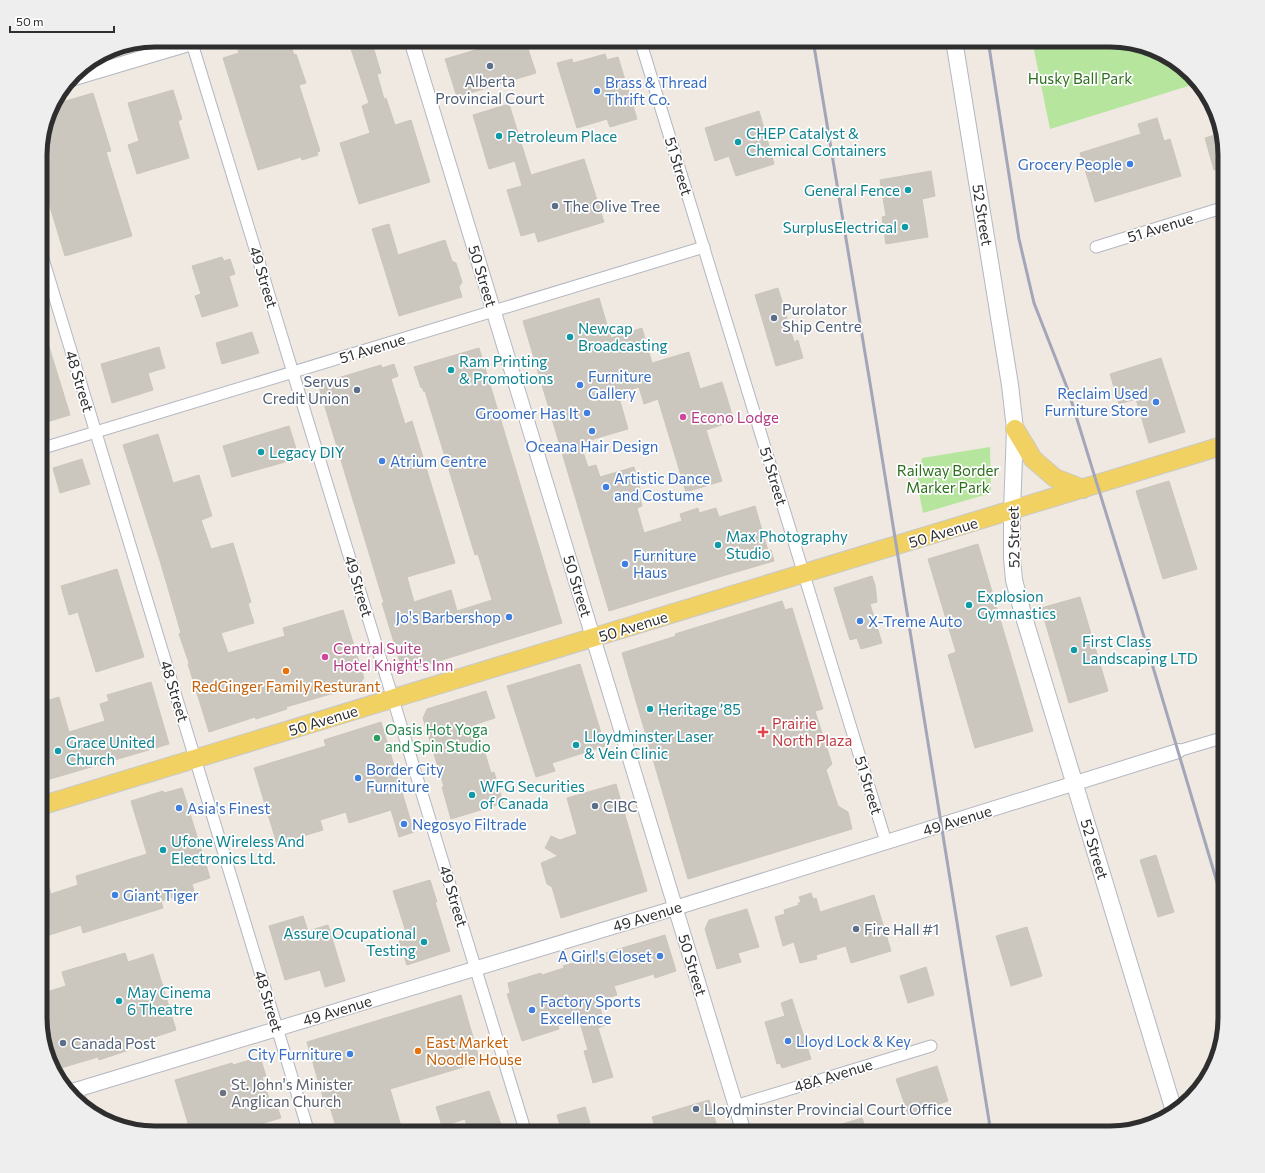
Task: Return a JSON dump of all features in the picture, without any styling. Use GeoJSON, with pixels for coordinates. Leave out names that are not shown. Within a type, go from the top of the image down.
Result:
{"type":"FeatureCollection","features":[{"type":"Feature","properties":{"kind":"main road","name":"52 Street"},"geometry":{"type":"LineString","coordinates":[[955,47],[1016,429],[1012,511],[1012,558],[1018,596],[1173,1106]]}},
{"type":"Feature","properties":{"kind":"main road"},"geometry":{"type":"LineString","coordinates":[[1016,429],[1033,459],[1055,478],[1083,489]]}},
{"type":"Feature","properties":{"kind":"main road","name":"50 Avenue"},"geometry":{"type":"LineString","coordinates":[[47,804],[1218,447]]}},
{"type":"Feature","properties":{"kind":"street"},"geometry":{"type":"LineString","coordinates":[[83,75],[175,47]]}},
{"type":"Feature","properties":{"kind":"street","name":"49 Street"},"geometry":{"type":"LineString","coordinates":[[197,47],[293,372],[524,1126]]}},
{"type":"Feature","properties":{"kind":"street","name":"50 Street"},"geometry":{"type":"LineString","coordinates":[[413,47],[742,1126]]}},
{"type":"Feature","properties":{"kind":"street","name":"51 Street"},"geometry":{"type":"LineString","coordinates":[[642,47],[886,842]]}},
{"type":"Feature","properties":{"kind":"street","name":"51 Avenue"},"geometry":{"type":"LineString","coordinates":[[1096,247],[1218,209]]}},
{"type":"Feature","properties":{"kind":"street","name":"51 Avenue"},"geometry":{"type":"LineString","coordinates":[[47,447],[704,247]]}},
{"type":"Feature","properties":{"kind":"street","name":"48 Street"},"geometry":{"type":"LineString","coordinates":[[47,272],[307,1126]]}},
{"type":"Feature","properties":{"kind":"street","name":"49 Avenue"},"geometry":{"type":"LineString","coordinates":[[75,1090],[675,908],[1218,739]]}},
{"type":"Feature","properties":{"kind":"street","name":"48A Avenue"},"geometry":{"type":"LineString","coordinates":[[735,1106],[931,1046]]}},
{"type":"Feature","properties":{"kind":"green space","name":"Husky Ball Park"},"geometry":{"type":"Polygon","coordinates":[[[1033,47],[1117,47],[1131,49],[1164,61],[1192,85],[1050,129],[1033,47]]]}},
{"type":"Feature","properties":{"kind":"green space","name":"Railway Border Marker Park"},"geometry":{"type":"Polygon","coordinates":[[[990,447],[991,493],[923,513],[917,483],[922,458],[990,447]]]}},
{"type":"Feature","properties":{"kind":"building"},"geometry":{"type":"Polygon","coordinates":[[[248,47],[291,47],[294,55],[296,54],[306,83],[299,85],[320,151],[317,152],[318,155],[302,160],[301,157],[258,170],[223,58],[239,53],[238,50],[248,47]]]}},
{"type":"Feature","properties":{"kind":"building"},"geometry":{"type":"Polygon","coordinates":[[[350,47],[373,47],[381,73],[377,74],[384,99],[386,98],[395,125],[411,120],[430,182],[359,204],[340,143],[370,133],[362,106],[369,103],[350,47]]]}},
{"type":"Feature","properties":{"kind":"building","name":"Alberta Provincial Court"},"geometry":{"type":"Polygon","coordinates":[[[527,47],[536,73],[457,97],[445,59],[482,48],[527,47]]]}},
{"type":"Feature","properties":{"kind":"building","name":"Brass & Thread Thrift Co."},"geometry":{"type":"Polygon","coordinates":[[[605,54],[607,60],[618,57],[637,119],[610,127],[607,119],[577,128],[557,63],[572,59],[573,63],[605,54]]]}},
{"type":"Feature","properties":{"kind":"building"},"geometry":{"type":"Polygon","coordinates":[[[173,90],[182,119],[178,121],[189,158],[137,174],[128,145],[139,141],[128,103],[173,90]]]}},
{"type":"Feature","properties":{"kind":"building"},"geometry":{"type":"Polygon","coordinates":[[[93,93],[111,151],[106,152],[132,236],[65,256],[47,197],[48,141],[55,114],[61,102],[93,93]]]}},
{"type":"Feature","properties":{"kind":"building","name":"The Olive Tree"},"geometry":{"type":"Polygon","coordinates":[[[509,104],[531,175],[584,159],[604,222],[538,242],[535,232],[521,236],[507,190],[522,186],[515,161],[489,169],[473,115],[509,104]]]}},
{"type":"Feature","properties":{"kind":"building","name":"CHEP Catalyst & Chemical Containers"},"geometry":{"type":"Polygon","coordinates":[[[759,111],[774,164],[736,176],[729,156],[715,161],[705,128],[759,111]]]}},
{"type":"Feature","properties":{"kind":"building","name":"Grocery People"},"geometry":{"type":"Polygon","coordinates":[[[1157,118],[1164,141],[1170,139],[1181,176],[1095,202],[1080,153],[1141,134],[1138,124],[1157,118]]]}},
{"type":"Feature","properties":{"kind":"building"},"geometry":{"type":"Polygon","coordinates":[[[1216,135],[1218,169],[1214,170],[1205,138],[1216,135]]]}},
{"type":"Feature","properties":{"kind":"building"},"geometry":{"type":"Polygon","coordinates":[[[931,171],[935,196],[922,199],[928,237],[886,244],[882,217],[886,216],[880,180],[931,171]]]}},
{"type":"Feature","properties":{"kind":"building"},"geometry":{"type":"Polygon","coordinates":[[[389,224],[398,255],[445,240],[452,261],[456,263],[462,282],[459,287],[462,297],[399,316],[372,229],[389,224]]]}},
{"type":"Feature","properties":{"kind":"building"},"geometry":{"type":"Polygon","coordinates":[[[222,257],[224,261],[230,259],[235,274],[229,276],[238,306],[202,317],[195,296],[201,294],[192,266],[222,257]]]}},
{"type":"Feature","properties":{"kind":"building","name":"Purolator Ship Centre"},"geometry":{"type":"Polygon","coordinates":[[[778,288],[794,342],[798,340],[803,358],[776,366],[755,295],[778,288]]]}},
{"type":"Feature","properties":{"kind":"building"},"geometry":{"type":"Polygon","coordinates":[[[599,298],[611,338],[642,328],[652,363],[689,352],[700,389],[722,382],[734,421],[706,430],[722,481],[686,492],[658,399],[644,404],[639,387],[618,394],[628,429],[580,443],[588,467],[596,465],[600,477],[634,467],[640,489],[637,489],[642,506],[637,508],[644,533],[682,521],[680,514],[698,508],[699,513],[716,508],[719,517],[755,506],[768,551],[771,550],[774,561],[609,611],[523,321],[599,298]]]}},
{"type":"Feature","properties":{"kind":"building"},"geometry":{"type":"Polygon","coordinates":[[[252,332],[259,353],[222,364],[216,343],[252,332]]]}},
{"type":"Feature","properties":{"kind":"building"},"geometry":{"type":"Polygon","coordinates":[[[47,340],[70,415],[47,422],[47,340]]]}},
{"type":"Feature","properties":{"kind":"building"},"geometry":{"type":"Polygon","coordinates":[[[159,347],[165,368],[148,373],[153,390],[112,403],[101,364],[159,347]]]}},
{"type":"Feature","properties":{"kind":"building"},"geometry":{"type":"Polygon","coordinates":[[[479,348],[562,623],[403,672],[382,603],[384,603],[319,387],[321,383],[381,365],[382,368],[394,364],[398,376],[391,379],[405,424],[412,421],[455,563],[407,577],[414,602],[451,590],[457,611],[492,600],[478,554],[475,555],[425,391],[424,392],[422,387],[421,388],[414,367],[479,348]]]}},
{"type":"Feature","properties":{"kind":"building","name":"Reclaim Used Furniture Store"},"geometry":{"type":"Polygon","coordinates":[[[1161,358],[1185,432],[1149,443],[1136,399],[1119,404],[1110,374],[1161,358]]]}},
{"type":"Feature","properties":{"kind":"building","name":"Legacy DIY"},"geometry":{"type":"Polygon","coordinates":[[[289,426],[299,458],[232,477],[223,446],[289,426]]]}},
{"type":"Feature","properties":{"kind":"building"},"geometry":{"type":"Polygon","coordinates":[[[158,434],[173,483],[199,475],[212,516],[201,520],[211,549],[233,543],[251,602],[248,604],[254,623],[221,633],[228,653],[285,636],[283,628],[343,610],[364,678],[358,686],[286,707],[287,709],[256,719],[255,717],[209,732],[179,634],[181,633],[161,564],[123,445],[158,434]]]}},
{"type":"Feature","properties":{"kind":"building"},"geometry":{"type":"Polygon","coordinates":[[[82,459],[90,484],[60,493],[53,468],[82,459]]]}},
{"type":"Feature","properties":{"kind":"building"},"geometry":{"type":"Polygon","coordinates":[[[1169,481],[1197,569],[1163,579],[1136,491],[1169,481]]]}},
{"type":"Feature","properties":{"kind":"building","name":"Explosion Gymnastics"},"geometry":{"type":"Polygon","coordinates":[[[978,544],[1033,731],[975,748],[948,655],[956,652],[928,559],[978,544]]]}},
{"type":"Feature","properties":{"kind":"building"},"geometry":{"type":"Polygon","coordinates":[[[117,569],[144,657],[96,672],[78,612],[69,615],[61,586],[117,569]]]}},
{"type":"Feature","properties":{"kind":"building","name":"X-Treme Auto"},"geometry":{"type":"Polygon","coordinates":[[[872,576],[875,585],[877,602],[870,604],[882,643],[861,649],[857,638],[850,640],[834,588],[872,576]]]}},
{"type":"Feature","properties":{"kind":"building","name":"First Class Landscaping LTD"},"geometry":{"type":"Polygon","coordinates":[[[1080,597],[1108,691],[1069,703],[1041,608],[1080,597]]]}},
{"type":"Feature","properties":{"kind":"building","name":"Prairie North Plaza"},"geometry":{"type":"Polygon","coordinates":[[[782,601],[785,610],[792,608],[823,709],[815,711],[832,764],[826,770],[838,806],[848,812],[852,829],[688,879],[622,653],[676,636],[675,634],[782,601]]]}},
{"type":"Feature","properties":{"kind":"building"},"geometry":{"type":"Polygon","coordinates":[[[580,664],[605,746],[552,763],[555,771],[536,777],[507,686],[580,664]]]}},
{"type":"Feature","properties":{"kind":"building"},"geometry":{"type":"Polygon","coordinates":[[[151,682],[169,744],[47,780],[47,701],[59,697],[69,732],[105,721],[100,704],[109,701],[107,695],[151,682]]]}},
{"type":"Feature","properties":{"kind":"building"},"geometry":{"type":"Polygon","coordinates":[[[486,691],[495,718],[476,724],[491,773],[494,772],[503,803],[451,819],[442,787],[444,787],[423,718],[427,709],[486,691]]]}},
{"type":"Feature","properties":{"kind":"building"},"geometry":{"type":"Polygon","coordinates":[[[381,722],[414,832],[399,837],[391,810],[349,823],[346,812],[320,820],[323,830],[277,844],[254,768],[326,746],[324,740],[381,722]]]}},
{"type":"Feature","properties":{"kind":"building"},"geometry":{"type":"Polygon","coordinates":[[[616,784],[647,891],[561,918],[552,887],[547,884],[541,863],[558,856],[545,848],[551,836],[560,840],[577,834],[567,798],[616,784]]]}},
{"type":"Feature","properties":{"kind":"building"},"geometry":{"type":"Polygon","coordinates":[[[182,788],[210,878],[192,884],[194,891],[161,901],[163,908],[83,933],[81,925],[47,936],[47,881],[51,894],[78,885],[76,876],[147,854],[131,801],[163,791],[164,793],[182,788]]]}},
{"type":"Feature","properties":{"kind":"building"},"geometry":{"type":"Polygon","coordinates":[[[1156,855],[1174,912],[1158,917],[1140,860],[1156,855]]]}},
{"type":"Feature","properties":{"kind":"building"},"geometry":{"type":"Polygon","coordinates":[[[430,880],[450,951],[407,965],[397,935],[406,932],[393,891],[430,880]]]}},
{"type":"Feature","properties":{"kind":"building"},"geometry":{"type":"Polygon","coordinates":[[[811,893],[813,899],[816,898],[820,912],[874,895],[891,951],[851,963],[846,946],[816,955],[817,959],[800,963],[794,942],[783,946],[775,917],[785,914],[784,910],[799,905],[798,903],[801,902],[799,897],[811,893]]]}},
{"type":"Feature","properties":{"kind":"building"},"geometry":{"type":"Polygon","coordinates":[[[747,909],[759,947],[738,953],[741,962],[717,969],[705,929],[709,920],[747,909]]]}},
{"type":"Feature","properties":{"kind":"building"},"geometry":{"type":"Polygon","coordinates":[[[303,916],[308,931],[328,925],[345,981],[325,987],[320,970],[285,980],[269,926],[303,916]]]}},
{"type":"Feature","properties":{"kind":"building"},"geometry":{"type":"Polygon","coordinates":[[[1027,927],[1042,976],[1011,986],[996,936],[1027,927]]]}},
{"type":"Feature","properties":{"kind":"building"},"geometry":{"type":"Polygon","coordinates":[[[665,935],[676,971],[655,978],[654,974],[614,986],[617,995],[598,1001],[605,1025],[598,1028],[613,1077],[593,1083],[584,1051],[588,1050],[579,1019],[558,1026],[559,1029],[522,1041],[507,994],[510,993],[508,983],[541,973],[542,975],[564,968],[563,966],[665,935]]]}},
{"type":"Feature","properties":{"kind":"building","name":"May Cinema 6 Theatre"},"geometry":{"type":"Polygon","coordinates":[[[125,953],[128,962],[153,954],[176,1030],[127,1046],[129,1050],[99,1060],[98,1057],[59,1068],[49,1039],[47,1025],[47,992],[66,986],[62,972],[125,953]]]}},
{"type":"Feature","properties":{"kind":"building"},"geometry":{"type":"Polygon","coordinates":[[[926,967],[934,995],[908,1003],[900,976],[926,967]]]}},
{"type":"Feature","properties":{"kind":"building"},"geometry":{"type":"Polygon","coordinates":[[[461,995],[480,1062],[390,1089],[401,1126],[336,1126],[330,1107],[326,1108],[307,1042],[461,995]]]}},
{"type":"Feature","properties":{"kind":"building","name":"Lloyd Lock & Key"},"geometry":{"type":"Polygon","coordinates":[[[792,999],[811,1059],[782,1068],[780,1063],[777,1064],[765,1022],[785,1016],[781,1003],[792,999]]]}},
{"type":"Feature","properties":{"kind":"building","name":"St. John's Minister Anglican Church"},"geometry":{"type":"Polygon","coordinates":[[[260,1057],[266,1076],[262,1077],[272,1107],[277,1106],[281,1118],[253,1126],[252,1123],[242,1126],[189,1126],[175,1080],[232,1063],[233,1065],[260,1057]]]}},
{"type":"Feature","properties":{"kind":"building"},"geometry":{"type":"Polygon","coordinates":[[[937,1066],[948,1101],[908,1114],[896,1079],[937,1066]]]}},
{"type":"Feature","properties":{"kind":"building"},"geometry":{"type":"Polygon","coordinates":[[[489,1091],[502,1126],[467,1126],[465,1119],[442,1126],[436,1107],[489,1091]]]}},
{"type":"Feature","properties":{"kind":"building","name":"Lloydminster Provincial Court Office"},"geometry":{"type":"Polygon","coordinates":[[[709,1100],[717,1126],[655,1126],[652,1117],[709,1100]]]}},
{"type":"Feature","properties":{"kind":"building"},"geometry":{"type":"Polygon","coordinates":[[[585,1107],[590,1123],[581,1126],[560,1126],[557,1115],[585,1107]]]}},
{"type":"Feature","properties":{"kind":"building"},"geometry":{"type":"Polygon","coordinates":[[[862,1118],[865,1126],[835,1126],[862,1118]]]}},
{"type":"Feature","properties":{"kind":"railway"},"geometry":{"type":"LineString","coordinates":[[814,47],[990,1126]]}},
{"type":"Feature","properties":{"kind":"railway"},"geometry":{"type":"LineString","coordinates":[[989,47],[1019,239],[1034,303],[1068,390],[1136,610],[1218,885]]}},
{"type":"Feature","properties":{"kind":"place","name":"Alberta Provincial Court"},"geometry":{"type":"Point","coordinates":[490,66]}},
{"type":"Feature","properties":{"kind":"place","name":"Brass & Thread Thrift Co."},"geometry":{"type":"Point","coordinates":[597,91]}},
{"type":"Feature","properties":{"kind":"place","name":"Petroleum Place"},"geometry":{"type":"Point","coordinates":[499,136]}},
{"type":"Feature","properties":{"kind":"place","name":"CHEP Catalyst & Chemical Containers"},"geometry":{"type":"Point","coordinates":[738,142]}},
{"type":"Feature","properties":{"kind":"place","name":"Grocery People"},"geometry":{"type":"Point","coordinates":[1130,164]}},
{"type":"Feature","properties":{"kind":"place","name":"General Fence"},"geometry":{"type":"Point","coordinates":[908,190]}},
{"type":"Feature","properties":{"kind":"place","name":"The Olive Tree"},"geometry":{"type":"Point","coordinates":[555,206]}},
{"type":"Feature","properties":{"kind":"place","name":"SurplusElectrical"},"geometry":{"type":"Point","coordinates":[905,227]}},
{"type":"Feature","properties":{"kind":"place","name":"Purolator Ship Centre"},"geometry":{"type":"Point","coordinates":[774,318]}},
{"type":"Feature","properties":{"kind":"place","name":"Newcap Broadcasting"},"geometry":{"type":"Point","coordinates":[570,337]}},
{"type":"Feature","properties":{"kind":"place","name":"Ram Printing & Promotions"},"geometry":{"type":"Point","coordinates":[451,370]}},
{"type":"Feature","properties":{"kind":"place","name":"Furniture Gallery"},"geometry":{"type":"Point","coordinates":[580,385]}},
{"type":"Feature","properties":{"kind":"place","name":"Servus Credit Union"},"geometry":{"type":"Point","coordinates":[357,390]}},
{"type":"Feature","properties":{"kind":"place","name":"Reclaim Used Furniture Store"},"geometry":{"type":"Point","coordinates":[1156,402]}},
{"type":"Feature","properties":{"kind":"place","name":"Groomer Has It"},"geometry":{"type":"Point","coordinates":[587,413]}},
{"type":"Feature","properties":{"kind":"place","name":"Econo Lodge"},"geometry":{"type":"Point","coordinates":[683,417]}},
{"type":"Feature","properties":{"kind":"place","name":"Oceana Hair Design"},"geometry":{"type":"Point","coordinates":[592,431]}},
{"type":"Feature","properties":{"kind":"place","name":"Legacy DIY"},"geometry":{"type":"Point","coordinates":[261,452]}},
{"type":"Feature","properties":{"kind":"place","name":"Atrium Centre"},"geometry":{"type":"Point","coordinates":[382,461]}},
{"type":"Feature","properties":{"kind":"place","name":"Artistic Dance and Costume"},"geometry":{"type":"Point","coordinates":[606,487]}},
{"type":"Feature","properties":{"kind":"place","name":"Max Photography Studio"},"geometry":{"type":"Point","coordinates":[718,545]}},
{"type":"Feature","properties":{"kind":"place","name":"Furniture Haus"},"geometry":{"type":"Point","coordinates":[625,564]}},
{"type":"Feature","properties":{"kind":"place","name":"Explosion Gymnastics"},"geometry":{"type":"Point","coordinates":[969,605]}},
{"type":"Feature","properties":{"kind":"place","name":"Jo's Barbershop"},"geometry":{"type":"Point","coordinates":[509,617]}},
{"type":"Feature","properties":{"kind":"place","name":"X-Treme Auto"},"geometry":{"type":"Point","coordinates":[860,621]}},
{"type":"Feature","properties":{"kind":"place","name":"First Class Landscaping LTD"},"geometry":{"type":"Point","coordinates":[1074,650]}},
{"type":"Feature","properties":{"kind":"place","name":"Central Suite Hotel Knight's Inn"},"geometry":{"type":"Point","coordinates":[325,657]}},
{"type":"Feature","properties":{"kind":"place","name":"RedGinger Family Resturant"},"geometry":{"type":"Point","coordinates":[286,671]}},
{"type":"Feature","properties":{"kind":"place","name":"Heritage ’85"},"geometry":{"type":"Point","coordinates":[650,709]}},
{"type":"Feature","properties":{"kind":"place","name":"Prairie North Plaza"},"geometry":{"type":"Point","coordinates":[763,732]}},
{"type":"Feature","properties":{"kind":"place","name":"Oasis Hot Yoga and Spin Studio"},"geometry":{"type":"Point","coordinates":[377,738]}},
{"type":"Feature","properties":{"kind":"place","name":"Lloydminster Laser & Vein Clinic"},"geometry":{"type":"Point","coordinates":[576,745]}},
{"type":"Feature","properties":{"kind":"place","name":"Grace United Church"},"geometry":{"type":"Point","coordinates":[58,751]}},
{"type":"Feature","properties":{"kind":"place","name":"Border City Furniture"},"geometry":{"type":"Point","coordinates":[358,778]}},
{"type":"Feature","properties":{"kind":"place","name":"WFG Securities of Canada"},"geometry":{"type":"Point","coordinates":[472,795]}},
{"type":"Feature","properties":{"kind":"place","name":"CIBC"},"geometry":{"type":"Point","coordinates":[595,806]}},
{"type":"Feature","properties":{"kind":"place","name":"Asia's Finest"},"geometry":{"type":"Point","coordinates":[179,808]}},
{"type":"Feature","properties":{"kind":"place","name":"Negosyo Filtrade"},"geometry":{"type":"Point","coordinates":[404,824]}},
{"type":"Feature","properties":{"kind":"place","name":"Ufone Wireless And Electronics Ltd."},"geometry":{"type":"Point","coordinates":[163,850]}},
{"type":"Feature","properties":{"kind":"place","name":"Giant Tiger"},"geometry":{"type":"Point","coordinates":[115,895]}},
{"type":"Feature","properties":{"kind":"place","name":"Fire Hall #1"},"geometry":{"type":"Point","coordinates":[856,929]}},
{"type":"Feature","properties":{"kind":"place","name":"Assure Ocupational Testing"},"geometry":{"type":"Point","coordinates":[424,942]}},
{"type":"Feature","properties":{"kind":"place","name":"A Girl's Closet"},"geometry":{"type":"Point","coordinates":[660,956]}},
{"type":"Feature","properties":{"kind":"place","name":"May Cinema 6 Theatre"},"geometry":{"type":"Point","coordinates":[119,1001]}},
{"type":"Feature","properties":{"kind":"place","name":"Factory Sports Excellence"},"geometry":{"type":"Point","coordinates":[532,1010]}},
{"type":"Feature","properties":{"kind":"place","name":"Lloyd Lock & Key"},"geometry":{"type":"Point","coordinates":[788,1041]}},
{"type":"Feature","properties":{"kind":"place","name":"Canada Post"},"geometry":{"type":"Point","coordinates":[63,1043]}},
{"type":"Feature","properties":{"kind":"place","name":"East Market Noodle House"},"geometry":{"type":"Point","coordinates":[418,1051]}},
{"type":"Feature","properties":{"kind":"place","name":"City Furniture"},"geometry":{"type":"Point","coordinates":[350,1054]}},
{"type":"Feature","properties":{"kind":"place","name":"St. John's Minister Anglican Church"},"geometry":{"type":"Point","coordinates":[223,1093]}},
{"type":"Feature","properties":{"kind":"place","name":"Lloydminster Provincial Court Office"},"geometry":{"type":"Point","coordinates":[696,1109]}}]}
